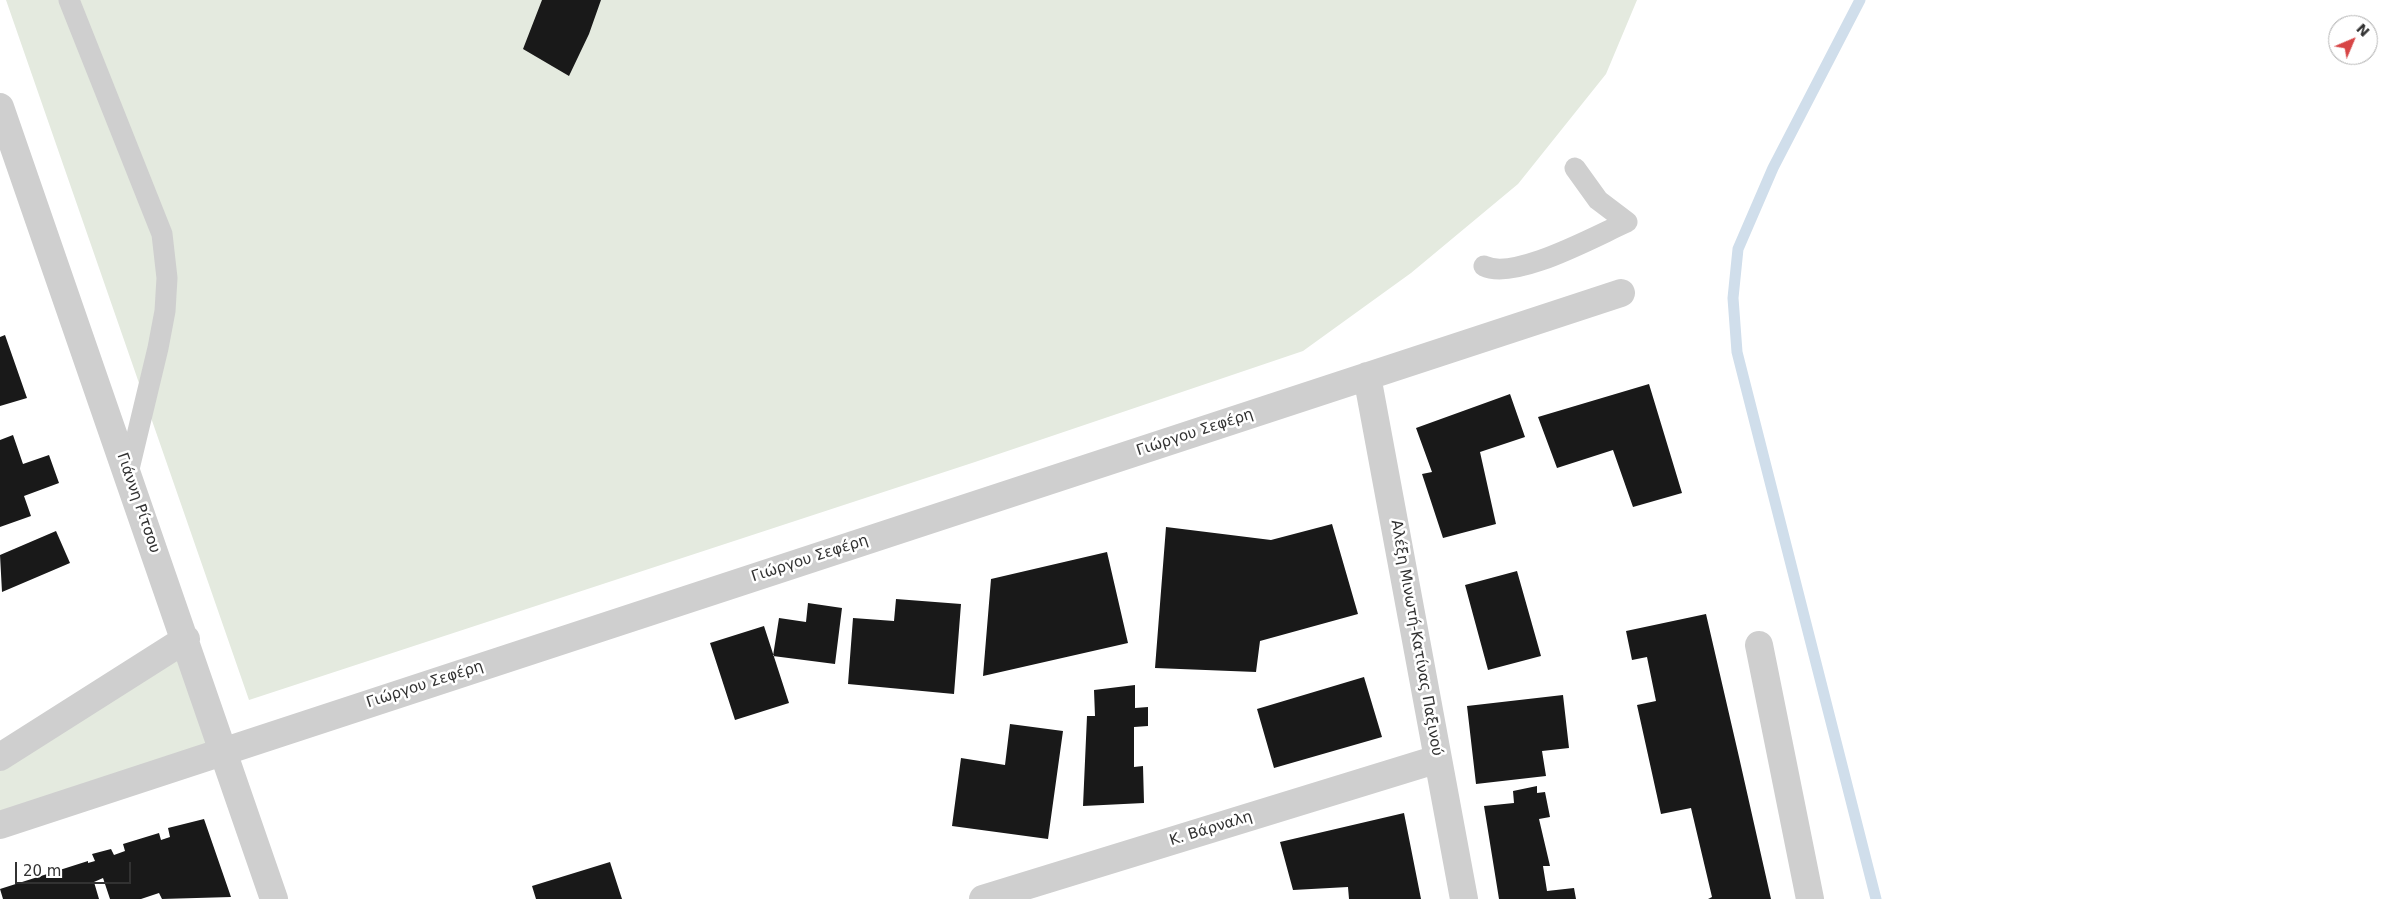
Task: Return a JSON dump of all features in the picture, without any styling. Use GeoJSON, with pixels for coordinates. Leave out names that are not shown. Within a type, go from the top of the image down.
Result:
{"type":"FeatureCollection","features":[{"type":"Feature","properties":{"kind":"street","name":"Γιάννη Ρίτσου"},"geometry":{"type":"LineString","coordinates":[[0,107],[225,751],[274,899]]}},
{"type":"Feature","properties":{"kind":"street","name":"Γιώργου Σεφέρη"},"geometry":{"type":"LineString","coordinates":[[0,825],[1621,293]]}},
{"type":"Feature","properties":{"kind":"street","name":"Αλέξη Μινωτή-Κατίνας Παξινού"},"geometry":{"type":"LineString","coordinates":[[1367,376],[1464,899]]}},
{"type":"Feature","properties":{"kind":"street"},"geometry":{"type":"LineString","coordinates":[[0,757],[186,639]]}},
{"type":"Feature","properties":{"kind":"street"},"geometry":{"type":"LineString","coordinates":[[1758,645],[1810,899]]}},
{"type":"Feature","properties":{"kind":"street","name":"Κ. Βάρναλη"},"geometry":{"type":"LineString","coordinates":[[983,899],[1438,759]]}},
{"type":"Feature","properties":{"kind":"lane"},"geometry":{"type":"LineString","coordinates":[[69,0],[162,234],[167,278],[165,311],[128,473]]}},
{"type":"Feature","properties":{"kind":"lane"},"geometry":{"type":"LineString","coordinates":[[1484,266],[1498,270],[1525,266],[1627,222],[1598,200],[1575,168]]}},
{"type":"Feature","properties":{"kind":"shaded area"},"geometry":{"type":"Polygon","coordinates":[[[6,0],[1637,0],[1606,74],[1518,184],[1411,273],[1303,351],[975,462],[249,700],[6,0]]]}},
{"type":"Feature","properties":{"kind":"shaded area"},"geometry":{"type":"Polygon","coordinates":[[[186,639],[225,751],[0,825],[0,757],[186,639]]]}},
{"type":"Feature","properties":{"kind":"building"},"geometry":{"type":"Polygon","coordinates":[[[542,0],[601,0],[589,34],[569,76],[523,49],[542,0]]]}},
{"type":"Feature","properties":{"kind":"building"},"geometry":{"type":"Polygon","coordinates":[[[5,335],[27,398],[0,406],[0,337],[5,335]]]}},
{"type":"Feature","properties":{"kind":"building"},"geometry":{"type":"Polygon","coordinates":[[[1649,384],[1682,493],[1633,507],[1613,450],[1557,468],[1538,417],[1649,384]]]}},
{"type":"Feature","properties":{"kind":"building"},"geometry":{"type":"Polygon","coordinates":[[[1510,394],[1525,437],[1480,452],[1496,524],[1443,538],[1422,474],[1432,472],[1416,428],[1510,394]]]}},
{"type":"Feature","properties":{"kind":"building"},"geometry":{"type":"Polygon","coordinates":[[[13,435],[23,464],[49,455],[59,483],[24,496],[31,516],[0,527],[0,440],[13,435]]]}},
{"type":"Feature","properties":{"kind":"building"},"geometry":{"type":"Polygon","coordinates":[[[1332,524],[1358,614],[1260,641],[1256,672],[1155,668],[1166,527],[1271,540],[1332,524]]]}},
{"type":"Feature","properties":{"kind":"building"},"geometry":{"type":"Polygon","coordinates":[[[56,531],[70,563],[2,592],[0,555],[56,531]]]}},
{"type":"Feature","properties":{"kind":"building"},"geometry":{"type":"Polygon","coordinates":[[[1107,552],[1128,643],[983,676],[991,579],[1107,552]]]}},
{"type":"Feature","properties":{"kind":"building"},"geometry":{"type":"Polygon","coordinates":[[[1517,571],[1541,656],[1488,670],[1465,585],[1517,571]]]}},
{"type":"Feature","properties":{"kind":"building"},"geometry":{"type":"Polygon","coordinates":[[[896,599],[961,604],[954,694],[848,684],[853,618],[894,621],[896,599]]]}},
{"type":"Feature","properties":{"kind":"building"},"geometry":{"type":"Polygon","coordinates":[[[808,603],[842,608],[835,664],[773,656],[779,618],[806,622],[808,603]]]}},
{"type":"Feature","properties":{"kind":"building"},"geometry":{"type":"Polygon","coordinates":[[[1706,614],[1771,899],[1708,899],[1712,897],[1691,808],[1661,814],[1637,705],[1656,701],[1647,657],[1632,660],[1626,631],[1706,614]]]}},
{"type":"Feature","properties":{"kind":"building"},"geometry":{"type":"Polygon","coordinates":[[[764,626],[789,703],[735,720],[710,643],[764,626]]]}},
{"type":"Feature","properties":{"kind":"building"},"geometry":{"type":"Polygon","coordinates":[[[1364,677],[1382,737],[1274,768],[1257,709],[1364,677]]]}},
{"type":"Feature","properties":{"kind":"building"},"geometry":{"type":"Polygon","coordinates":[[[1135,685],[1135,708],[1148,707],[1148,726],[1134,727],[1134,767],[1143,766],[1144,803],[1083,806],[1087,716],[1095,716],[1094,690],[1135,685]]]}},
{"type":"Feature","properties":{"kind":"building"},"geometry":{"type":"Polygon","coordinates":[[[1563,695],[1569,748],[1542,751],[1546,776],[1476,784],[1467,706],[1563,695]]]}},
{"type":"Feature","properties":{"kind":"building"},"geometry":{"type":"Polygon","coordinates":[[[1010,724],[1063,731],[1048,839],[952,826],[961,758],[1005,765],[1010,724]]]}},
{"type":"Feature","properties":{"kind":"building"},"geometry":{"type":"Polygon","coordinates":[[[1537,786],[1537,793],[1545,792],[1550,817],[1539,819],[1550,866],[1543,866],[1547,891],[1574,888],[1576,899],[1499,899],[1484,806],[1514,803],[1513,791],[1537,786]]]}},
{"type":"Feature","properties":{"kind":"building"},"geometry":{"type":"Polygon","coordinates":[[[1404,813],[1421,899],[1349,899],[1348,887],[1293,890],[1280,842],[1404,813]]]}},
{"type":"Feature","properties":{"kind":"building"},"geometry":{"type":"Polygon","coordinates":[[[204,819],[231,897],[162,899],[159,893],[141,899],[110,899],[103,878],[94,882],[99,899],[3,899],[0,889],[88,861],[88,863],[95,861],[92,854],[111,849],[114,855],[125,851],[123,844],[159,833],[161,840],[170,837],[168,828],[204,819]]]}},
{"type":"Feature","properties":{"kind":"building"},"geometry":{"type":"Polygon","coordinates":[[[610,862],[622,899],[536,899],[532,886],[610,862]]]}},
{"type":"Feature","properties":{"kind":"waterway"},"geometry":{"type":"LineString","coordinates":[[1860,0],[1773,168],[1738,249],[1733,298],[1737,352],[1876,899]]}}]}
